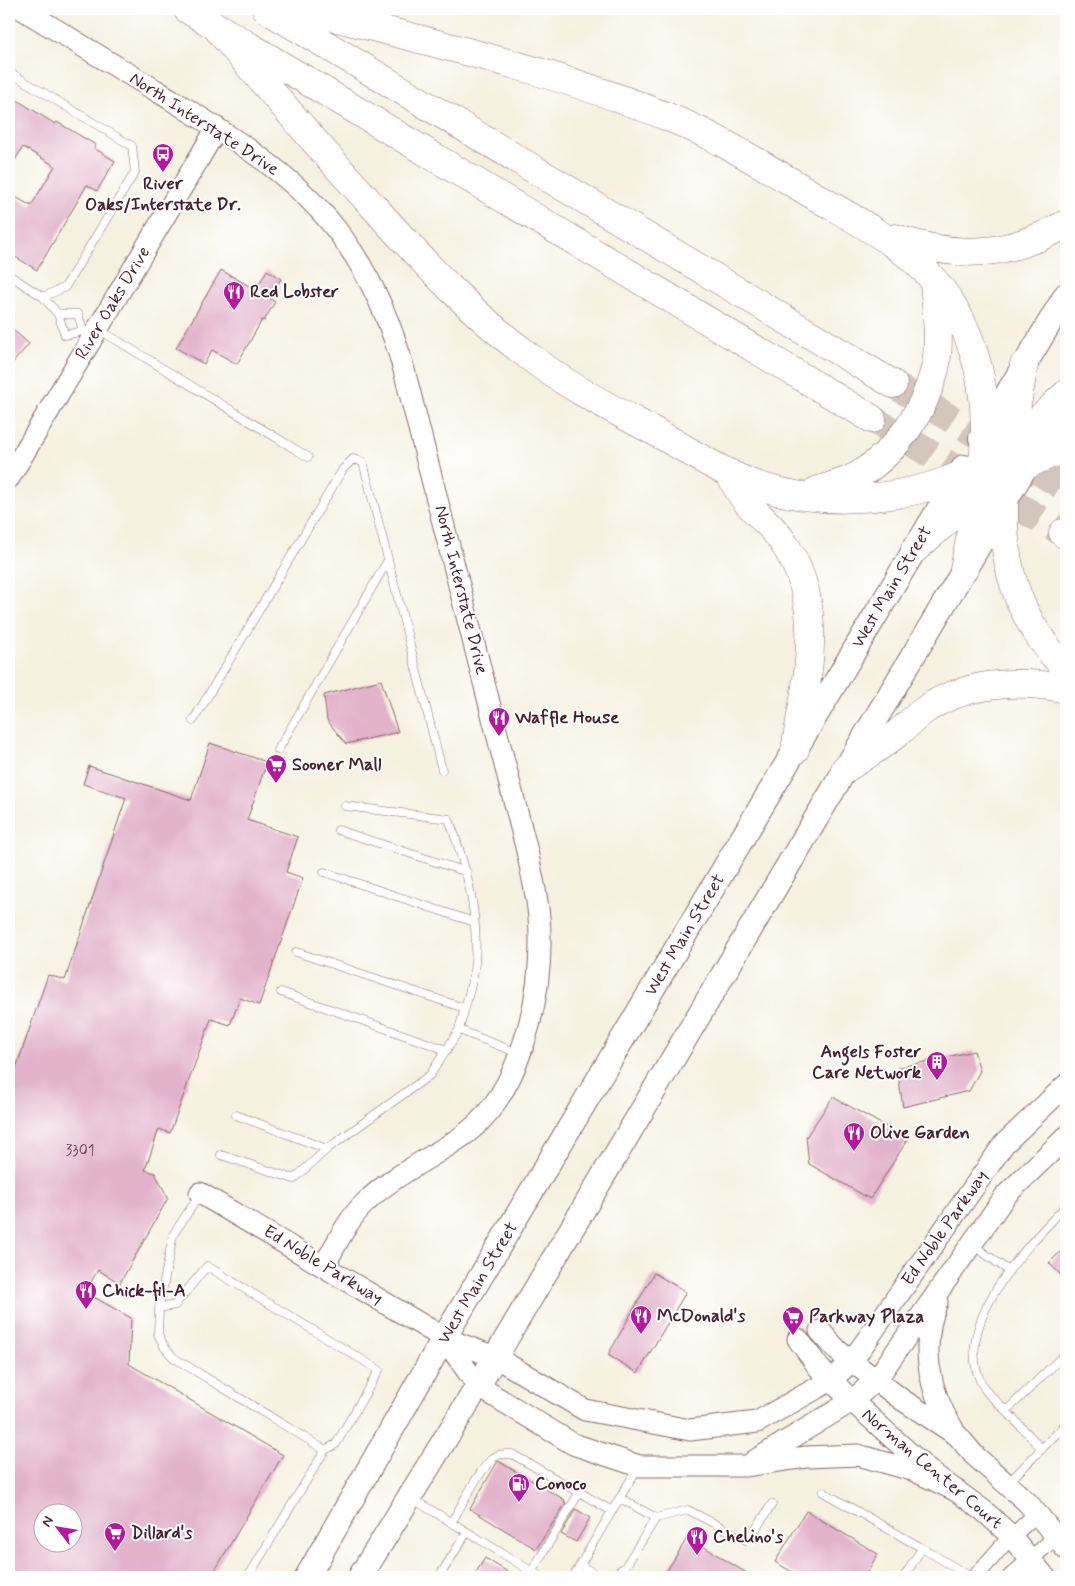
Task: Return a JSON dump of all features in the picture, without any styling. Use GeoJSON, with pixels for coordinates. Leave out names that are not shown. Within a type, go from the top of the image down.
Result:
{"type":"FeatureCollection","features":[{"type":"Feature","properties":{"kind":"highway"},"geometry":{"type":"LineString","coordinates":[[187,9],[872,419]]}},
{"type":"Feature","properties":{"kind":"highway"},"geometry":{"type":"LineString","coordinates":[[266,9],[893,384]]}},
{"type":"Feature","properties":{"kind":"highway"},"geometry":{"type":"LineString","coordinates":[[302,9],[506,63],[669,117],[749,157],[901,247],[933,279],[960,319],[972,346],[984,395],[985,432],[1006,462]]}},
{"type":"Feature","properties":{"kind":"highway"},"geometry":{"type":"LineString","coordinates":[[216,27],[300,127],[424,262],[490,326],[568,384],[729,473],[769,489],[800,495],[835,498],[882,495],[938,483],[960,474],[1066,449]]}},
{"type":"Feature","properties":{"kind":"highway"},"geometry":{"type":"LineString","coordinates":[[877,232],[919,246],[966,253],[1012,247],[1032,241],[1066,224]]}},
{"type":"Feature","properties":{"kind":"highway"},"geometry":{"type":"LineString","coordinates":[[800,495],[834,486],[861,474],[880,459],[908,429],[920,410],[935,368],[938,327],[933,279]]}},
{"type":"Feature","properties":{"kind":"highway"},"geometry":{"type":"LineString","coordinates":[[1024,365],[1006,462],[1003,532],[1007,564],[1017,593],[1032,624],[1066,668]]}},
{"type":"Feature","properties":{"kind":"highway"},"geometry":{"type":"LineString","coordinates":[[915,549],[979,493],[1066,394]]}},
{"type":"Feature","properties":{"kind":"highway"},"geometry":{"type":"LineString","coordinates":[[729,473],[746,502],[781,539],[792,557],[804,588],[812,627],[811,651],[796,750]]}},
{"type":"Feature","properties":{"kind":"highway"},"geometry":{"type":"LineString","coordinates":[[964,569],[979,493]]}},
{"type":"Feature","properties":{"kind":"highway"},"geometry":{"type":"LineString","coordinates":[[845,770],[900,732],[923,711],[952,696],[1001,684],[1025,683],[1066,689]]}},
{"type":"Feature","properties":{"kind":"main road","name":"North Interstate Drive"},"geometry":{"type":"LineString","coordinates":[[22,9],[217,128],[271,166],[322,213],[342,237],[365,272],[395,337],[504,760],[538,909],[540,938],[536,996],[520,1054],[500,1092],[483,1116],[469,1131],[381,1188],[364,1204],[345,1230],[324,1266]]}},
{"type":"Feature","properties":{"kind":"main road","name":"River Oaks Drive"},"geometry":{"type":"LineString","coordinates":[[9,478],[92,332],[217,128]]}},
{"type":"Feature","properties":{"kind":"main road","name":"West Main Street"},"geometry":{"type":"LineString","coordinates":[[307,1577],[444,1338],[1066,295]]}},
{"type":"Feature","properties":{"kind":"main road"},"geometry":{"type":"LineString","coordinates":[[1006,462],[1066,398]]}},
{"type":"Feature","properties":{"kind":"main road"},"geometry":{"type":"LineString","coordinates":[[360,1577],[478,1386],[1004,503]]}},
{"type":"Feature","properties":{"kind":"main road","name":"Ed Noble Parkway"},"geometry":{"type":"LineString","coordinates":[[200,1193],[444,1338],[495,1357],[585,1410],[690,1430],[757,1422],[831,1380],[852,1361],[1004,1144],[1066,1085]]}},
{"type":"Feature","properties":{"kind":"main road","name":"Ed Noble Parkway"},"geometry":{"type":"LineString","coordinates":[[444,1338],[478,1386],[573,1444],[639,1466],[745,1466],[852,1401],[876,1380],[1006,1195],[1066,1137]]}},
{"type":"Feature","properties":{"kind":"main road"},"geometry":{"type":"LineString","coordinates":[[946,1280],[931,1318],[928,1360],[931,1384],[943,1414],[958,1436]]}},
{"type":"Feature","properties":{"kind":"main road","name":"Norman Center Court"},"geometry":{"type":"LineString","coordinates":[[820,1331],[838,1351],[876,1380],[958,1436],[974,1455],[1008,1483],[1062,1542]]}},
{"type":"Feature","properties":{"kind":"main road","name":"Norman Center Court"},"geometry":{"type":"LineString","coordinates":[[798,1339],[819,1368],[852,1401],[930,1471],[1012,1536],[1044,1577]]}},
{"type":"Feature","properties":{"kind":"main road"},"geometry":{"type":"LineString","coordinates":[[745,1466],[806,1457],[858,1455],[895,1464],[957,1491]]}},
{"type":"Feature","properties":{"kind":"street"},"geometry":{"type":"LineString","coordinates":[[975,1577],[1012,1536],[1037,1513]]}},
{"type":"Feature","properties":{"kind":"street"},"geometry":{"type":"LineString","coordinates":[[1010,1577],[1030,1559],[1062,1542]]}},
{"type":"Feature","properties":{"kind":"lane"},"geometry":{"type":"LineString","coordinates":[[9,72],[132,146],[135,172],[65,287],[43,296]]}},
{"type":"Feature","properties":{"kind":"lane"},"geometry":{"type":"LineString","coordinates":[[9,275],[43,296],[58,314],[66,335],[92,332]]}},
{"type":"Feature","properties":{"kind":"lane"},"geometry":{"type":"LineString","coordinates":[[58,314],[78,314],[92,332],[308,457]]}},
{"type":"Feature","properties":{"kind":"lane"},"geometry":{"type":"LineString","coordinates":[[193,721],[343,469],[353,459],[363,462],[442,770]]}},
{"type":"Feature","properties":{"kind":"lane"},"geometry":{"type":"LineString","coordinates":[[278,750],[388,560]]}},
{"type":"Feature","properties":{"kind":"lane"},"geometry":{"type":"LineString","coordinates":[[221,1155],[294,1179],[327,1149],[430,1075],[459,1030],[475,964],[474,905],[467,872],[449,819],[345,806]]}},
{"type":"Feature","properties":{"kind":"lane"},"geometry":{"type":"LineString","coordinates":[[338,830],[467,872]]}},
{"type":"Feature","properties":{"kind":"lane"},"geometry":{"type":"LineString","coordinates":[[324,872],[474,922]]}},
{"type":"Feature","properties":{"kind":"lane"},"geometry":{"type":"LineString","coordinates":[[296,952],[464,1008]]}},
{"type":"Feature","properties":{"kind":"lane"},"geometry":{"type":"LineString","coordinates":[[281,992],[446,1050]]}},
{"type":"Feature","properties":{"kind":"lane"},"geometry":{"type":"LineString","coordinates":[[459,1030],[520,1054]]}},
{"type":"Feature","properties":{"kind":"lane"},"geometry":{"type":"LineString","coordinates":[[236,1115],[327,1149]]}},
{"type":"Feature","properties":{"kind":"lane"},"geometry":{"type":"LineString","coordinates":[[200,1193],[173,1235],[159,1308],[158,1334],[165,1348],[174,1358],[325,1450]]}},
{"type":"Feature","properties":{"kind":"lane"},"geometry":{"type":"LineString","coordinates":[[1042,1449],[984,1389],[975,1366],[975,1349],[985,1312],[1009,1271],[1027,1246],[1066,1206]]}},
{"type":"Feature","properties":{"kind":"lane"},"geometry":{"type":"LineString","coordinates":[[971,1244],[1009,1271]]}},
{"type":"Feature","properties":{"kind":"lane"},"geometry":{"type":"LineString","coordinates":[[159,1308],[175,1305],[207,1266],[379,1370],[336,1444],[325,1450],[248,1577]]}},
{"type":"Feature","properties":{"kind":"lane"},"geometry":{"type":"LineString","coordinates":[[1006,1411],[1066,1353]]}},
{"type":"Feature","properties":{"kind":"lane"},"geometry":{"type":"LineString","coordinates":[[1008,1483],[1066,1424]]}},
{"type":"Feature","properties":{"kind":"lane"},"geometry":{"type":"LineString","coordinates":[[451,1523],[485,1467],[492,1458],[501,1454],[512,1454],[612,1512]]}},
{"type":"Feature","properties":{"kind":"lane"},"geometry":{"type":"LineString","coordinates":[[573,1577],[639,1466]]}},
{"type":"Feature","properties":{"kind":"lane"},"geometry":{"type":"LineString","coordinates":[[824,1492],[971,1577]]}},
{"type":"Feature","properties":{"kind":"lane"},"geometry":{"type":"LineString","coordinates":[[532,1572],[579,1493]]}},
{"type":"Feature","properties":{"kind":"lane"},"geometry":{"type":"LineString","coordinates":[[409,1496],[541,1577]]}},
{"type":"Feature","properties":{"kind":"lane"},"geometry":{"type":"LineString","coordinates":[[620,1498],[656,1518],[688,1510],[748,1541],[772,1504]]}},
{"type":"Feature","properties":{"kind":"lane"},"geometry":{"type":"LineString","coordinates":[[611,1577],[625,1567],[656,1518]]}},
{"type":"Feature","properties":{"kind":"lane"},"geometry":{"type":"LineString","coordinates":[[439,1577],[467,1532]]}},
{"type":"Feature","properties":{"kind":"lane"},"geometry":{"type":"LineString","coordinates":[[904,1577],[922,1548]]}},
{"type":"Feature","properties":{"kind":"lane"},"geometry":{"type":"LineString","coordinates":[[580,1565],[600,1577]]}},
{"type":"Feature","properties":{"kind":"building"},"geometry":{"type":"Polygon","coordinates":[[[9,95],[55,124],[57,122],[96,145],[94,148],[115,161],[97,191],[87,185],[37,270],[9,253],[9,193],[31,206],[55,166],[23,147],[9,170],[9,95]]]}},
{"type":"Feature","properties":{"kind":"building","name":"Red Lobster"},"geometry":{"type":"Polygon","coordinates":[[[221,270],[256,290],[267,270],[281,279],[269,298],[275,302],[264,321],[262,320],[237,364],[212,350],[204,364],[176,348],[221,270]]]}},
{"type":"Feature","properties":{"kind":"building"},"geometry":{"type":"Polygon","coordinates":[[[9,326],[29,344],[9,367],[9,326]]]}},
{"type":"Feature","properties":{"kind":"building"},"geometry":{"type":"Polygon","coordinates":[[[381,680],[398,732],[346,744],[327,720],[324,695],[381,680]]]}},
{"type":"Feature","properties":{"kind":"building","name":"Sooner Mall"},"geometry":{"type":"Polygon","coordinates":[[[210,743],[267,762],[247,820],[298,837],[286,872],[303,878],[259,1005],[240,998],[230,1025],[211,1019],[170,1133],[159,1129],[145,1170],[155,1173],[168,1198],[120,1283],[98,1270],[85,1292],[131,1318],[129,1364],[283,1455],[211,1577],[9,1577],[9,1082],[15,1071],[48,975],[65,980],[126,798],[83,784],[89,766],[191,800],[210,743]]]}},
{"type":"Feature","properties":{"kind":"building","name":"Angels Foster Care Network"},"geometry":{"type":"Polygon","coordinates":[[[974,1051],[980,1071],[969,1091],[903,1107],[897,1068],[974,1051]]]}},
{"type":"Feature","properties":{"kind":"building","name":"Olive Garden"},"geometry":{"type":"Polygon","coordinates":[[[833,1097],[908,1139],[870,1199],[809,1164],[806,1137],[833,1097]]]}},
{"type":"Feature","properties":{"kind":"building"},"geometry":{"type":"Polygon","coordinates":[[[1066,1246],[1066,1280],[1049,1263],[1066,1246]]]}},
{"type":"Feature","properties":{"kind":"building","name":"McDonald's"},"geometry":{"type":"Polygon","coordinates":[[[654,1273],[686,1292],[638,1373],[608,1355],[654,1273]]]}},
{"type":"Feature","properties":{"kind":"building"},"geometry":{"type":"Polygon","coordinates":[[[498,1461],[565,1500],[564,1502],[566,1503],[536,1549],[470,1509],[498,1461]]]}},
{"type":"Feature","properties":{"kind":"building"},"geometry":{"type":"Polygon","coordinates":[[[576,1509],[590,1518],[576,1542],[561,1534],[576,1509]]]}},
{"type":"Feature","properties":{"kind":"building"},"geometry":{"type":"Polygon","coordinates":[[[806,1511],[878,1554],[864,1577],[801,1577],[775,1562],[806,1511]]]}},
{"type":"Feature","properties":{"kind":"building","name":"Chelino's"},"geometry":{"type":"Polygon","coordinates":[[[688,1537],[753,1577],[663,1577],[688,1537]]]}},
{"type":"Feature","properties":{"kind":"building"},"geometry":{"type":"Polygon","coordinates":[[[485,1558],[516,1577],[473,1577],[485,1558]]]}},
{"type":"Feature","properties":{"kind":"tunnel"},"geometry":{"type":"LineString","coordinates":[[893,384],[1066,488]]}},
{"type":"Feature","properties":{"kind":"tunnel"},"geometry":{"type":"LineString","coordinates":[[872,419],[1063,533]]}},
{"type":"Feature","properties":{"kind":"place","name":"River Oaks/Interstate Dr."},"geometry":{"type":"Point","coordinates":[163,173]}},
{"type":"Feature","properties":{"kind":"place","name":"Red Lobster"},"geometry":{"type":"Point","coordinates":[234,311]}},
{"type":"Feature","properties":{"kind":"place","name":"Waffle House"},"geometry":{"type":"Point","coordinates":[499,737]}},
{"type":"Feature","properties":{"kind":"place","name":"Sooner Mall"},"geometry":{"type":"Point","coordinates":[276,784]}},
{"type":"Feature","properties":{"kind":"place","name":"Angels Foster Care Network"},"geometry":{"type":"Point","coordinates":[937,1081]}},
{"type":"Feature","properties":{"kind":"place","name":"Olive Garden"},"geometry":{"type":"Point","coordinates":[854,1152]}},
{"type":"Feature","properties":{"kind":"place","name":"Chick-fil-A"},"geometry":{"type":"Point","coordinates":[86,1310]}},
{"type":"Feature","properties":{"kind":"place","name":"McDonald's"},"geometry":{"type":"Point","coordinates":[641,1335]}},
{"type":"Feature","properties":{"kind":"place","name":"Parkway Plaza"},"geometry":{"type":"Point","coordinates":[793,1336]}},
{"type":"Feature","properties":{"kind":"place","name":"Conoco"},"geometry":{"type":"Point","coordinates":[519,1503]}},
{"type":"Feature","properties":{"kind":"place","name":"Dillard's"},"geometry":{"type":"Point","coordinates":[115,1552]}},
{"type":"Feature","properties":{"kind":"place","name":"Chelino's"},"geometry":{"type":"Point","coordinates":[697,1556]}}]}
